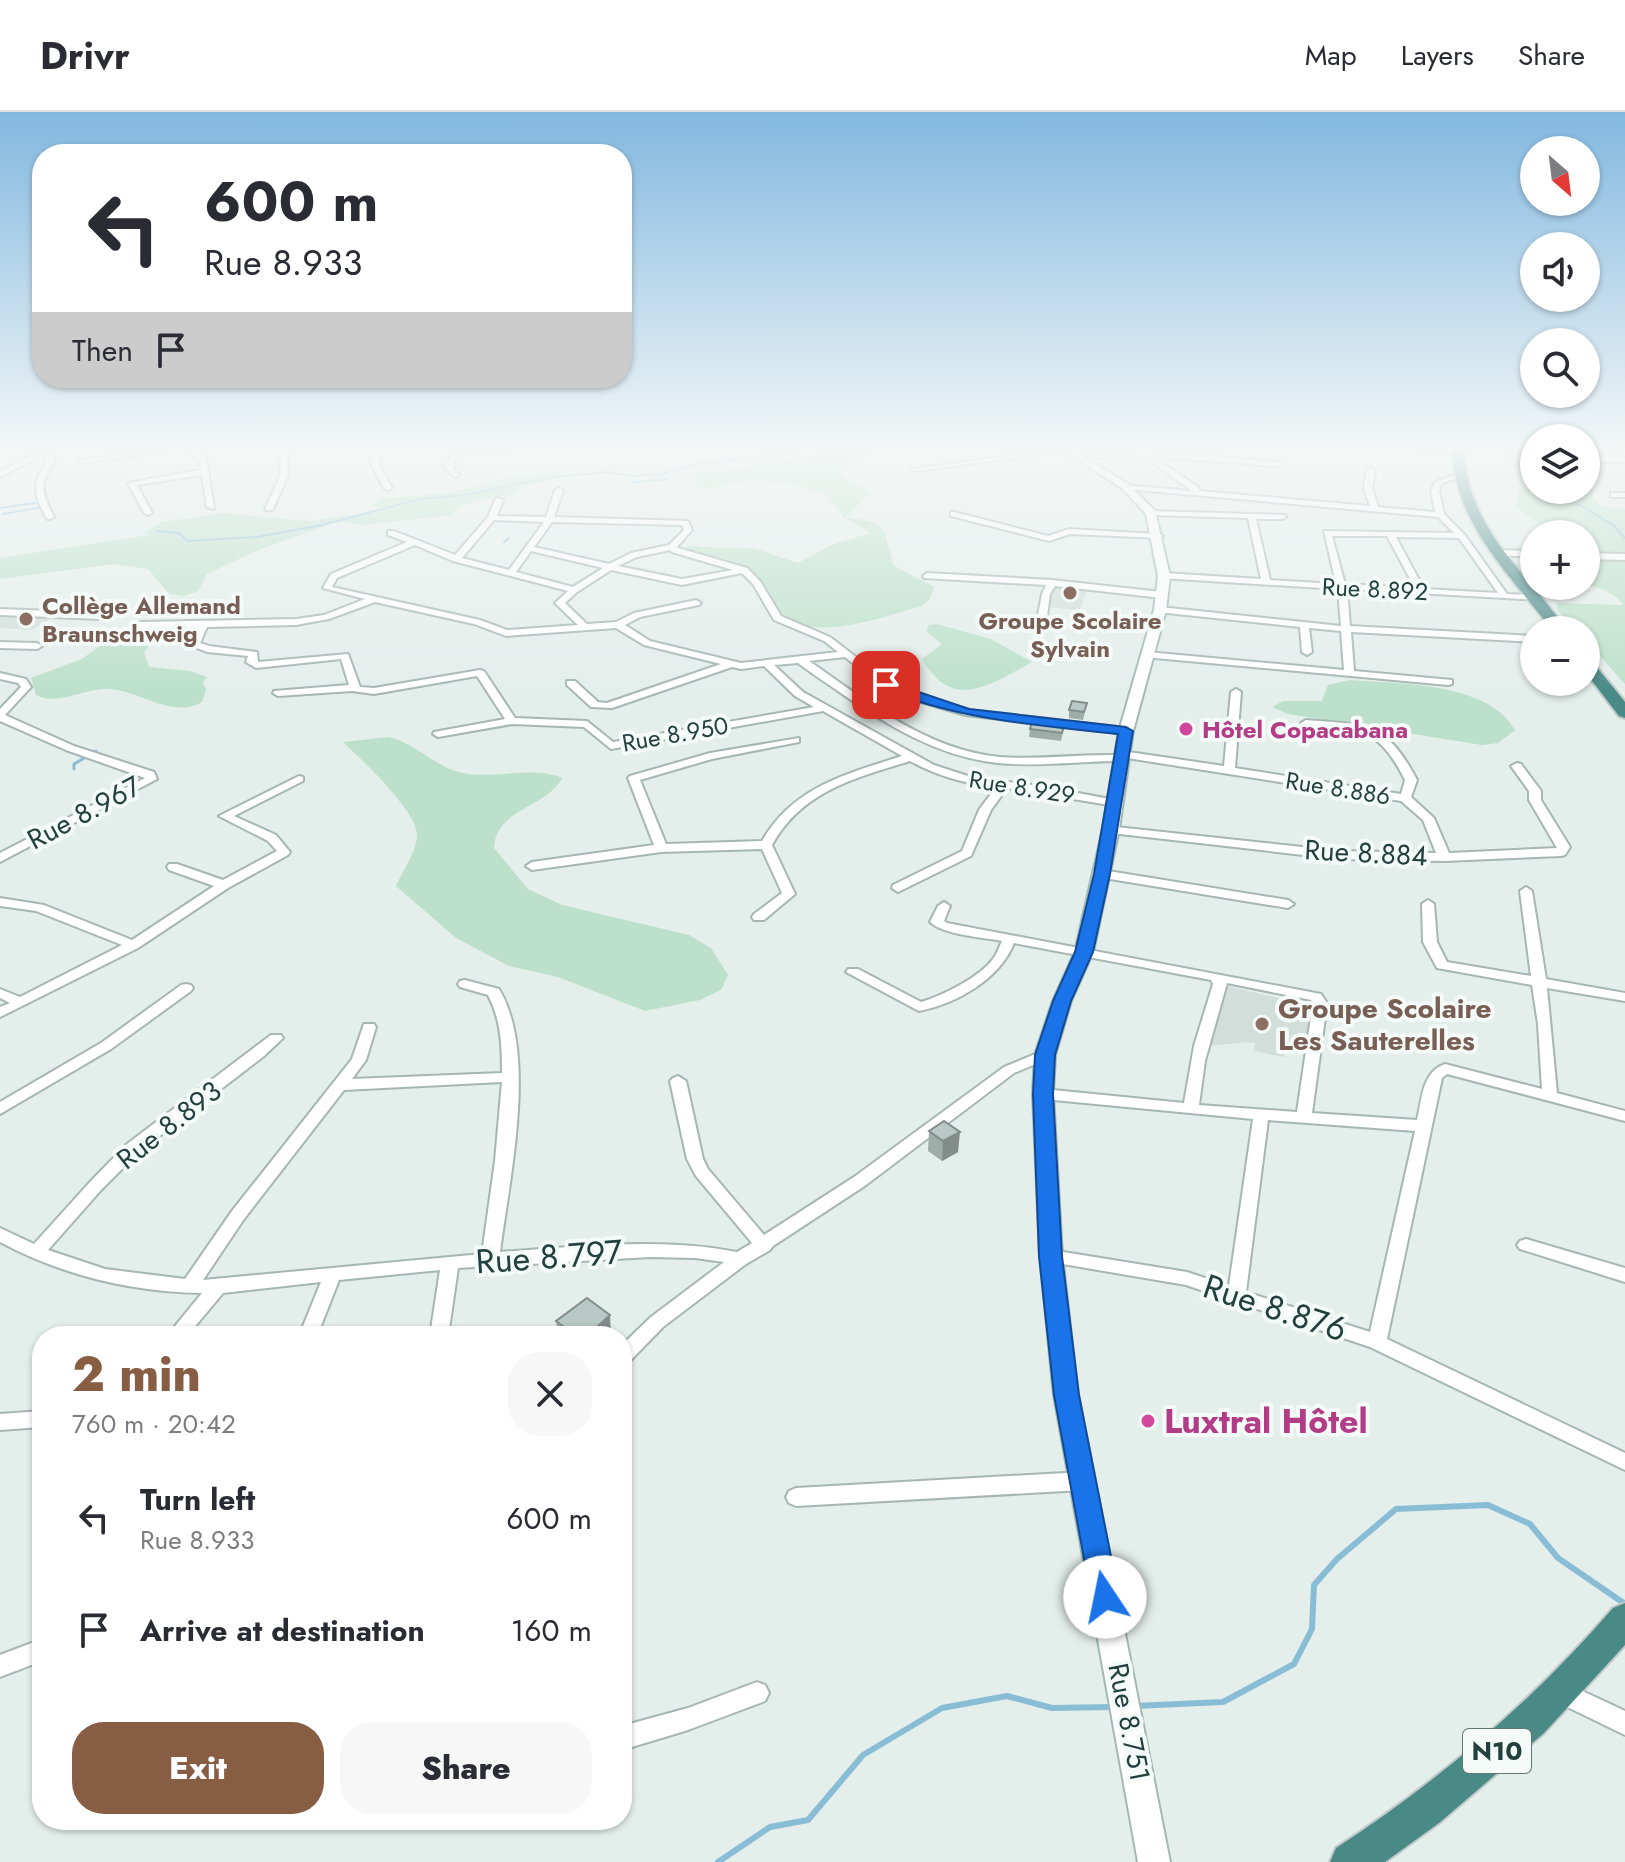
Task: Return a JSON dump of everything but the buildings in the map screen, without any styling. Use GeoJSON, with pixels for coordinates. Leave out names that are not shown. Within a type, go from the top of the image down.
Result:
{"type":"FeatureCollection","features":[{"type":"Feature","properties":{"kind":"highway"},"geometry":{"type":"LineString","coordinates":[[1484,530],[1520,578]]}},
{"type":"Feature","properties":{"kind":"highway"},"geometry":{"type":"LineString","coordinates":[[1600,681],[1625,713]]}},
{"type":"Feature","properties":{"kind":"highway","name":"N10"},"geometry":{"type":"LineString","coordinates":[[1350,1862],[1392,1835],[1478,1769],[1561,1692],[1625,1619]]}},
{"type":"Feature","properties":{"kind":"main road","name":"Rue 8.751"},"geometry":{"type":"LineString","coordinates":[[1155,1861],[1066,1395],[1051,1256],[1043,1094],[1045,1055],[1062,1001],[1084,952],[1111,829],[1126,731],[1162,594],[1157,530]]}},
{"type":"Feature","properties":{"kind":"street"},"geometry":{"type":"LineString","coordinates":[[456,559],[482,530]]}},
{"type":"Feature","properties":{"kind":"street"},"geometry":{"type":"LineString","coordinates":[[511,573],[542,530]]}},
{"type":"Feature","properties":{"kind":"street"},"geometry":{"type":"LineString","coordinates":[[672,547],[688,530]]}},
{"type":"Feature","properties":{"kind":"street"},"geometry":{"type":"LineString","coordinates":[[1014,530],[1049,539],[1069,531],[1159,536]]}},
{"type":"Feature","properties":{"kind":"street"},"geometry":{"type":"LineString","coordinates":[[1254,530],[1266,583]]}},
{"type":"Feature","properties":{"kind":"street"},"geometry":{"type":"LineString","coordinates":[[1348,530],[1350,533]]}},
{"type":"Feature","properties":{"kind":"street"},"geometry":{"type":"LineString","coordinates":[[1455,530],[1505,597]]}},
{"type":"Feature","properties":{"kind":"street"},"geometry":{"type":"LineString","coordinates":[[391,533],[456,559],[574,590]]}},
{"type":"Feature","properties":{"kind":"street"},"geometry":{"type":"LineString","coordinates":[[1349,673],[1342,588],[1327,533],[1461,536]]}},
{"type":"Feature","properties":{"kind":"street"},"geometry":{"type":"LineString","coordinates":[[1390,534],[1420,590]]}},
{"type":"Feature","properties":{"kind":"street"},"geometry":{"type":"LineString","coordinates":[[413,543],[359,563],[326,584],[330,591],[477,622],[506,633],[583,625],[618,625],[637,615],[696,603]]}},
{"type":"Feature","properties":{"kind":"street"},"geometry":{"type":"LineString","coordinates":[[583,625],[560,603],[574,590],[634,555],[672,547],[744,570],[757,583],[777,618],[827,639],[886,685],[943,708],[1126,731]]}},
{"type":"Feature","properties":{"kind":"street"},"geometry":{"type":"LineString","coordinates":[[528,548],[682,582],[744,570]]}},
{"type":"Feature","properties":{"kind":"street"},"geometry":{"type":"LineString","coordinates":[[1499,553],[1520,554]]}},
{"type":"Feature","properties":{"kind":"street"},"geometry":{"type":"LineString","coordinates":[[1600,556],[1625,557]]}},
{"type":"Feature","properties":{"kind":"street"},"geometry":{"type":"LineString","coordinates":[[927,576],[1052,583],[1162,594],[1235,618],[1346,629],[1520,638]]}},
{"type":"Feature","properties":{"kind":"street"},"geometry":{"type":"LineString","coordinates":[[1040,631],[1046,594],[1052,583]]}},
{"type":"Feature","properties":{"kind":"street","name":"Rue 8.892"},"geometry":{"type":"LineString","coordinates":[[1162,594],[1266,583],[1520,597]]}},
{"type":"Feature","properties":{"kind":"street"},"geometry":{"type":"LineString","coordinates":[[140,625],[311,620],[372,600]]}},
{"type":"Feature","properties":{"kind":"street"},"geometry":{"type":"LineString","coordinates":[[0,612],[101,616]]}},
{"type":"Feature","properties":{"kind":"street"},"geometry":{"type":"LineString","coordinates":[[1235,618],[1235,631]]}},
{"type":"Feature","properties":{"kind":"street"},"geometry":{"type":"LineString","coordinates":[[203,625],[195,644],[207,649],[254,654],[251,662],[256,665],[345,656],[352,688]]}},
{"type":"Feature","properties":{"kind":"street"},"geometry":{"type":"LineString","coordinates":[[618,625],[647,643],[730,664],[769,666],[849,654]]}},
{"type":"Feature","properties":{"kind":"street"},"geometry":{"type":"LineString","coordinates":[[1304,625],[1307,652]]}},
{"type":"Feature","properties":{"kind":"street"},"geometry":{"type":"LineString","coordinates":[[0,645],[37,646]]}},
{"type":"Feature","properties":{"kind":"street"},"geometry":{"type":"LineString","coordinates":[[1147,655],[1448,682]]}},
{"type":"Feature","properties":{"kind":"street","name":"Rue 8.886"},"geometry":{"type":"LineString","coordinates":[[803,662],[901,729],[978,757],[1019,761],[1122,756],[1405,798],[1411,780],[1384,736],[1373,731],[1306,723]]}},
{"type":"Feature","properties":{"kind":"street"},"geometry":{"type":"LineString","coordinates":[[571,683],[595,705],[608,706],[730,664]]}},
{"type":"Feature","properties":{"kind":"street","name":"Rue 8.929"},"geometry":{"type":"LineString","coordinates":[[769,666],[789,687],[910,757],[972,781],[1041,789],[1115,803]]}},
{"type":"Feature","properties":{"kind":"street"},"geometry":{"type":"LineString","coordinates":[[278,693],[352,688],[374,691],[480,673],[512,721],[438,734]]}},
{"type":"Feature","properties":{"kind":"street"},"geometry":{"type":"LineString","coordinates":[[0,676],[22,681],[26,687],[0,716]]}},
{"type":"Feature","properties":{"kind":"street"},"geometry":{"type":"LineString","coordinates":[[1229,770],[1236,692]]}},
{"type":"Feature","properties":{"kind":"street","name":"Rue 8.950"},"geometry":{"type":"LineString","coordinates":[[512,721],[587,724],[611,746],[824,708]]}},
{"type":"Feature","properties":{"kind":"street","name":"Rue 8.967"},"geometry":{"type":"LineString","coordinates":[[0,716],[70,748],[150,774],[151,779],[0,858]]}},
{"type":"Feature","properties":{"kind":"street"},"geometry":{"type":"LineString","coordinates":[[661,848],[634,778],[710,756],[795,740]]}},
{"type":"Feature","properties":{"kind":"street"},"geometry":{"type":"LineString","coordinates":[[759,917],[789,894],[766,845],[773,829],[826,785],[910,757]]}},
{"type":"Feature","properties":{"kind":"street","name":"Rue 8.884"},"geometry":{"type":"LineString","coordinates":[[1111,829],[1339,855],[1444,857],[1561,852],[1564,847],[1535,800],[1535,791],[1517,766]]}},
{"type":"Feature","properties":{"kind":"street"},"geometry":{"type":"LineString","coordinates":[[0,1013],[133,945],[224,885],[284,852],[272,838],[225,816],[299,779]]}},
{"type":"Feature","properties":{"kind":"street"},"geometry":{"type":"LineString","coordinates":[[898,888],[967,853],[985,810],[1003,786]]}},
{"type":"Feature","properties":{"kind":"street"},"geometry":{"type":"LineString","coordinates":[[1405,798],[1428,818],[1444,857]]}},
{"type":"Feature","properties":{"kind":"street"},"geometry":{"type":"LineString","coordinates":[[532,866],[661,848],[766,845]]}},
{"type":"Feature","properties":{"kind":"street"},"geometry":{"type":"LineString","coordinates":[[173,867],[224,885]]}},
{"type":"Feature","properties":{"kind":"street"},"geometry":{"type":"LineString","coordinates":[[1102,874],[1288,904]]}},
{"type":"Feature","properties":{"kind":"street"},"geometry":{"type":"LineString","coordinates":[[1526,891],[1545,1024],[1550,1096],[1625,1116]]}},
{"type":"Feature","properties":{"kind":"street"},"geometry":{"type":"LineString","coordinates":[[0,902],[39,908],[133,945]]}},
{"type":"Feature","properties":{"kind":"street"},"geometry":{"type":"LineString","coordinates":[[1428,904],[1430,942],[1442,965],[1625,997]]}},
{"type":"Feature","properties":{"kind":"street"},"geometry":{"type":"LineString","coordinates":[[944,906],[939,924],[1309,995],[1320,1003],[1304,1117]]}},
{"type":"Feature","properties":{"kind":"street"},"geometry":{"type":"LineString","coordinates":[[853,972],[919,1007],[959,992],[996,964],[1009,939]]}},
{"type":"Feature","properties":{"kind":"street"},"geometry":{"type":"LineString","coordinates":[[1191,1109],[1192,1084],[1204,1030],[1220,984],[1217,977]]}},
{"type":"Feature","properties":{"kind":"street"},"geometry":{"type":"LineString","coordinates":[[465,984],[494,992],[500,998],[508,1032],[511,1077],[490,1259]]}},
{"type":"Feature","properties":{"kind":"street"},"geometry":{"type":"LineString","coordinates":[[0,1109],[106,1046],[186,988]]}},
{"type":"Feature","properties":{"kind":"street"},"geometry":{"type":"LineString","coordinates":[[0,993],[20,1002]]}},
{"type":"Feature","properties":{"kind":"street"},"geometry":{"type":"LineString","coordinates":[[189,1287],[238,1215],[365,1049],[369,1027]]}},
{"type":"Feature","properties":{"kind":"street","name":"Rue 8.893"},"geometry":{"type":"LineString","coordinates":[[36,1253],[130,1150],[173,1115],[225,1081],[276,1038]]}},
{"type":"Feature","properties":{"kind":"street"},"geometry":{"type":"LineString","coordinates":[[632,1347],[657,1322],[740,1259],[764,1246],[879,1167],[1009,1070],[1045,1055]]}},
{"type":"Feature","properties":{"kind":"street","name":"Rue 8.876"},"geometry":{"type":"LineString","coordinates":[[1051,1256],[1159,1274],[1237,1293],[1377,1342],[1435,1076],[1445,1069],[1453,1069],[1550,1096]]}},
{"type":"Feature","properties":{"kind":"street"},"geometry":{"type":"LineString","coordinates":[[338,1085],[511,1077]]}},
{"type":"Feature","properties":{"kind":"street"},"geometry":{"type":"LineString","coordinates":[[678,1081],[695,1159],[702,1172],[764,1246]]}},
{"type":"Feature","properties":{"kind":"street"},"geometry":{"type":"LineString","coordinates":[[1043,1094],[1261,1116],[1424,1126]]}},
{"type":"Feature","properties":{"kind":"street"},"geometry":{"type":"LineString","coordinates":[[1237,1293],[1261,1116]]}},
{"type":"Feature","properties":{"kind":"street","name":"Rue 8.797"},"geometry":{"type":"LineString","coordinates":[[1,1237],[107,1278],[144,1285],[189,1287],[218,1287],[490,1259],[675,1249],[740,1259]]}},
{"type":"Feature","properties":{"kind":"street"},"geometry":{"type":"LineString","coordinates":[[1526,1245],[1625,1275]]}},
{"type":"Feature","properties":{"kind":"street"},"geometry":{"type":"LineString","coordinates":[[441,1326],[450,1264]]}},
{"type":"Feature","properties":{"kind":"street"},"geometry":{"type":"LineString","coordinates":[[312,1326],[333,1274]]}},
{"type":"Feature","properties":{"kind":"street"},"geometry":{"type":"LineString","coordinates":[[185,1326],[218,1287]]}},
{"type":"Feature","properties":{"kind":"street"},"geometry":{"type":"LineString","coordinates":[[1377,1342],[1625,1462]]}},
{"type":"Feature","properties":{"kind":"street"},"geometry":{"type":"LineString","coordinates":[[0,1422],[32,1420]]}},
{"type":"Feature","properties":{"kind":"street"},"geometry":{"type":"LineString","coordinates":[[796,1497],[1083,1481]]}},
{"type":"Feature","properties":{"kind":"street"},"geometry":{"type":"LineString","coordinates":[[0,1666],[32,1654]]}},
{"type":"Feature","properties":{"kind":"street"},"geometry":{"type":"LineString","coordinates":[[1561,1692],[1625,1723]]}},
{"type":"Feature","properties":{"kind":"street"},"geometry":{"type":"LineString","coordinates":[[632,1735],[688,1719],[757,1693]]}},
{"type":"Feature","properties":{"kind":"shaded area","name":"Groupe Scolaire Sylvain"},"geometry":{"type":"Polygon","coordinates":[[[1057,585],[1088,587],[1080,610],[1047,607],[1057,585]]]}},
{"type":"Feature","properties":{"kind":"shaded area","name":"Collège Allemand Braunschweig"},"geometry":{"type":"Polygon","coordinates":[[[0,608],[40,609],[55,616],[32,630],[0,628],[0,608]]]}},
{"type":"Feature","properties":{"kind":"shaded area","name":"Groupe Scolaire Les Sauterelles"},"geometry":{"type":"Polygon","coordinates":[[[1227,986],[1305,1004],[1313,1012],[1307,1041],[1293,1039],[1291,1050],[1285,1049],[1284,1057],[1254,1051],[1255,1043],[1208,1046],[1219,995],[1227,986]]]}},
{"type":"Feature","properties":{"kind":"green space"},"geometry":{"type":"Polygon","coordinates":[[[315,530],[256,551],[207,574],[198,591],[184,596],[169,594],[148,569],[114,564],[0,579],[0,558],[148,535],[145,532],[315,530]]]}},
{"type":"Feature","properties":{"kind":"green space"},"geometry":{"type":"Polygon","coordinates":[[[865,530],[882,530],[894,566],[934,587],[930,599],[921,606],[868,621],[827,627],[791,621],[779,611],[759,579],[747,568],[686,550],[686,546],[756,549],[798,563],[831,545],[871,533],[865,530]]]}},
{"type":"Feature","properties":{"kind":"green space"},"geometry":{"type":"Polygon","coordinates":[[[1600,530],[1625,530],[1625,554],[1600,551],[1600,530]]]}},
{"type":"Feature","properties":{"kind":"green space"},"geometry":{"type":"Polygon","coordinates":[[[1600,559],[1625,559],[1625,684],[1600,656],[1600,616],[1563,616],[1556,608],[1558,603],[1623,605],[1600,589],[1600,559]]]}},
{"type":"Feature","properties":{"kind":"green space"},"geometry":{"type":"Polygon","coordinates":[[[937,624],[991,639],[1032,662],[974,689],[947,685],[934,676],[922,659],[942,644],[927,632],[928,625],[937,624]]]}},
{"type":"Feature","properties":{"kind":"green space"},"geometry":{"type":"Polygon","coordinates":[[[135,631],[145,636],[149,646],[144,653],[149,667],[190,671],[207,677],[203,683],[206,690],[202,702],[191,706],[168,706],[110,689],[54,699],[36,695],[31,678],[82,659],[117,633],[135,631]]]}},
{"type":"Feature","properties":{"kind":"green space"},"geometry":{"type":"Polygon","coordinates":[[[1350,680],[1417,685],[1464,694],[1485,702],[1502,714],[1515,730],[1498,743],[1482,745],[1288,714],[1272,707],[1283,701],[1322,701],[1328,685],[1350,680]]]}},
{"type":"Feature","properties":{"kind":"green space"},"geometry":{"type":"Polygon","coordinates":[[[389,737],[457,772],[480,775],[540,773],[562,778],[545,796],[503,824],[494,848],[528,889],[562,905],[689,935],[711,948],[728,975],[721,990],[700,1000],[645,1011],[558,977],[509,966],[456,938],[396,886],[415,846],[417,834],[414,824],[386,785],[343,742],[389,737]]]}},
{"type":"Feature","properties":{"kind":"waterway"},"geometry":{"type":"LineString","coordinates":[[156,531],[179,533],[188,541],[257,537],[297,530]]}},
{"type":"Feature","properties":{"kind":"waterway"},"geometry":{"type":"LineString","coordinates":[[1617,530],[1625,538]]}},
{"type":"Feature","properties":{"kind":"waterway"},"geometry":{"type":"LineString","coordinates":[[504,542],[509,538]]}},
{"type":"Feature","properties":{"kind":"waterway"},"geometry":{"type":"LineString","coordinates":[[74,769],[74,764],[96,751]]}},
{"type":"Feature","properties":{"kind":"waterway"},"geometry":{"type":"LineString","coordinates":[[1134,1706],[1223,1702],[1294,1664],[1312,1629],[1314,1585],[1337,1559],[1396,1509],[1488,1505],[1530,1524],[1558,1558],[1625,1604]]}},
{"type":"Feature","properties":{"kind":"waterway"},"geometry":{"type":"LineString","coordinates":[[718,1862],[770,1827],[808,1820],[863,1755],[942,1708],[1007,1696],[1052,1708],[1113,1707]]}},
{"type":"Feature","properties":{"kind":"place","name":"Groupe Scolaire Sylvain"},"geometry":{"type":"Point","coordinates":[1070,593]}},
{"type":"Feature","properties":{"kind":"place","name":"Collège Allemand Braunschweig"},"geometry":{"type":"Point","coordinates":[26,619]}},
{"type":"Feature","properties":{"kind":"place","name":"Hôtel Copacabana"},"geometry":{"type":"Point","coordinates":[1186,729]}},
{"type":"Feature","properties":{"kind":"place","name":"Groupe Scolaire Les Sauterelles"},"geometry":{"type":"Point","coordinates":[1262,1024]}},
{"type":"Feature","properties":{"kind":"place","name":"Luxtral Hôtel"},"geometry":{"type":"Point","coordinates":[1148,1421]}},
{"type":"Feature","properties":{"kind":"route"},"geometry":{"type":"LineString","coordinates":[[886,685],[943,708],[969,713],[1126,731],[1102,874],[1084,952],[1062,1001],[1045,1055],[1043,1094],[1051,1256],[1066,1395],[1105,1597]]}}]}
